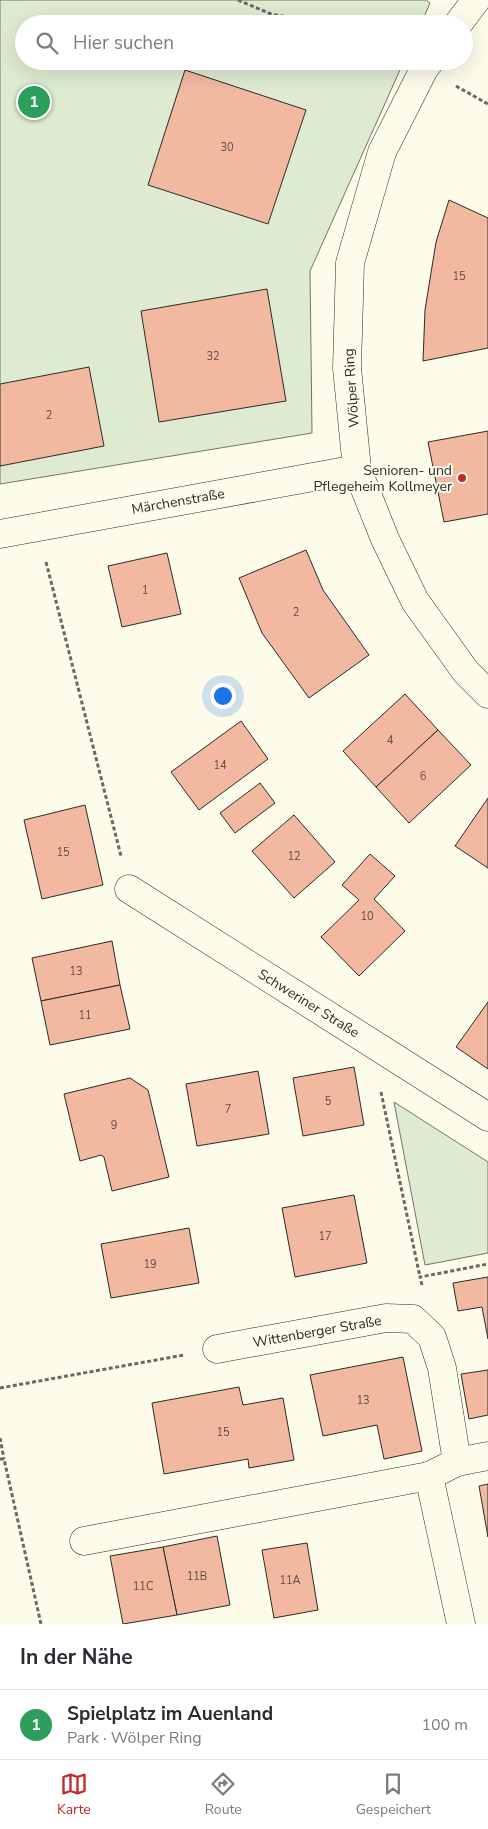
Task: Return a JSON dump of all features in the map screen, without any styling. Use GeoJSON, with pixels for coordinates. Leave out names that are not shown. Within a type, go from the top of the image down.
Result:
{"type":"FeatureCollection","features":[{"type":"Feature","properties":{"kind":"street"},"geometry":{"type":"LineString","coordinates":[[465,15],[476,0]]}},
{"type":"Feature","properties":{"kind":"street","name":"Wölper Ring"},"geometry":{"type":"LineString","coordinates":[[423,70],[382,152],[350,263],[347,368],[357,469],[385,539],[415,601],[466,672],[488,694]]}},
{"type":"Feature","properties":{"kind":"street","name":"Märchenstraße"},"geometry":{"type":"LineString","coordinates":[[0,534],[357,469]]}},
{"type":"Feature","properties":{"kind":"street","name":"Schweriner Straße"},"geometry":{"type":"LineString","coordinates":[[129,889],[488,1117]]}},
{"type":"Feature","properties":{"kind":"street","name":"Wittenberger Straße"},"geometry":{"type":"LineString","coordinates":[[218,1349],[386,1318],[413,1319]]}},
{"type":"Feature","properties":{"kind":"street"},"geometry":{"type":"LineString","coordinates":[[413,1319],[432,1337],[442,1368],[457,1462]]}},
{"type":"Feature","properties":{"kind":"street"},"geometry":{"type":"LineString","coordinates":[[84,1541],[429,1476],[457,1462],[488,1456]]}},
{"type":"Feature","properties":{"kind":"street"},"geometry":{"type":"LineString","coordinates":[[429,1476],[461,1624]]}},
{"type":"Feature","properties":{"kind":"path"},"geometry":{"type":"LineString","coordinates":[[238,0],[276,15]]}},
{"type":"Feature","properties":{"kind":"path"},"geometry":{"type":"LineString","coordinates":[[37,527],[129,889]]}},
{"type":"Feature","properties":{"kind":"path"},"geometry":{"type":"LineString","coordinates":[[394,1058],[378,1079],[424,1302],[413,1319]]}},
{"type":"Feature","properties":{"kind":"path"},"geometry":{"type":"LineString","coordinates":[[420,1277],[488,1264]]}},
{"type":"Feature","properties":{"kind":"path"},"geometry":{"type":"LineString","coordinates":[[0,1388],[218,1349]]}},
{"type":"Feature","properties":{"kind":"path"},"geometry":{"type":"LineString","coordinates":[[0,1438],[2,1459],[41,1624]]}},
{"type":"Feature","properties":{"kind":"green space"},"geometry":{"type":"Polygon","coordinates":[[[0,0],[426,0],[430,3],[425,15],[15,15],[15,70],[400,70],[310,271],[312,433],[0,484],[0,0]]]}},
{"type":"Feature","properties":{"kind":"green space"},"geometry":{"type":"Polygon","coordinates":[[[394,1102],[488,1162],[488,1253],[425,1265],[394,1102]]]}},
{"type":"Feature","properties":{"kind":"building"},"geometry":{"type":"Polygon","coordinates":[[[185,70],[306,110],[268,224],[148,185],[185,70]]]}},
{"type":"Feature","properties":{"kind":"building"},"geometry":{"type":"Polygon","coordinates":[[[449,200],[488,218],[488,348],[423,361],[425,310],[436,242],[449,200]]]}},
{"type":"Feature","properties":{"kind":"building"},"geometry":{"type":"Polygon","coordinates":[[[267,289],[286,401],[159,422],[141,311],[267,289]]]}},
{"type":"Feature","properties":{"kind":"building"},"geometry":{"type":"Polygon","coordinates":[[[89,367],[104,446],[0,466],[0,384],[89,367]]]}},
{"type":"Feature","properties":{"kind":"building","name":"Senioren- und Pflegeheim Kollmeyer"},"geometry":{"type":"Polygon","coordinates":[[[488,431],[488,514],[444,522],[428,442],[488,431]]]}},
{"type":"Feature","properties":{"kind":"building"},"geometry":{"type":"Polygon","coordinates":[[[306,550],[323,590],[369,655],[309,698],[262,633],[239,578],[306,550]]]}},
{"type":"Feature","properties":{"kind":"building"},"geometry":{"type":"Polygon","coordinates":[[[167,553],[181,614],[122,627],[108,566],[167,553]]]}},
{"type":"Feature","properties":{"kind":"building"},"geometry":{"type":"Polygon","coordinates":[[[405,694],[438,730],[376,787],[343,751],[405,694]]]}},
{"type":"Feature","properties":{"kind":"building"},"geometry":{"type":"Polygon","coordinates":[[[241,721],[268,759],[199,810],[171,772],[241,721]]]}},
{"type":"Feature","properties":{"kind":"building"},"geometry":{"type":"Polygon","coordinates":[[[438,730],[471,765],[409,823],[376,787],[438,730]]]}},
{"type":"Feature","properties":{"kind":"building"},"geometry":{"type":"Polygon","coordinates":[[[260,783],[275,803],[235,833],[220,813],[260,783]]]}},
{"type":"Feature","properties":{"kind":"building"},"geometry":{"type":"Polygon","coordinates":[[[488,798],[488,868],[455,846],[488,798]]]}},
{"type":"Feature","properties":{"kind":"building"},"geometry":{"type":"Polygon","coordinates":[[[85,805],[103,885],[42,899],[24,820],[85,805]]]}},
{"type":"Feature","properties":{"kind":"building"},"geometry":{"type":"Polygon","coordinates":[[[294,815],[335,862],[294,898],[252,851],[294,815]]]}},
{"type":"Feature","properties":{"kind":"building"},"geometry":{"type":"Polygon","coordinates":[[[370,854],[395,876],[374,899],[405,931],[359,976],[321,937],[359,900],[342,885],[370,854]]]}},
{"type":"Feature","properties":{"kind":"building"},"geometry":{"type":"Polygon","coordinates":[[[112,941],[120,985],[41,1001],[32,958],[112,941]]]}},
{"type":"Feature","properties":{"kind":"building"},"geometry":{"type":"Polygon","coordinates":[[[120,985],[130,1029],[50,1045],[41,1001],[120,985]]]}},
{"type":"Feature","properties":{"kind":"building"},"geometry":{"type":"Polygon","coordinates":[[[488,1002],[488,1069],[456,1047],[488,1002]]]}},
{"type":"Feature","properties":{"kind":"building"},"geometry":{"type":"Polygon","coordinates":[[[354,1067],[364,1125],[303,1136],[293,1078],[354,1067]]]}},
{"type":"Feature","properties":{"kind":"building"},"geometry":{"type":"Polygon","coordinates":[[[258,1071],[269,1134],[197,1146],[186,1084],[258,1071]]]}},
{"type":"Feature","properties":{"kind":"building"},"geometry":{"type":"Polygon","coordinates":[[[130,1078],[148,1090],[169,1177],[112,1191],[104,1157],[101,1155],[80,1161],[64,1094],[130,1078]]]}},
{"type":"Feature","properties":{"kind":"building"},"geometry":{"type":"Polygon","coordinates":[[[354,1195],[367,1263],[295,1277],[282,1208],[354,1195]]]}},
{"type":"Feature","properties":{"kind":"building"},"geometry":{"type":"Polygon","coordinates":[[[189,1228],[199,1283],[111,1298],[101,1244],[189,1228]]]}},
{"type":"Feature","properties":{"kind":"building"},"geometry":{"type":"Polygon","coordinates":[[[488,1277],[488,1339],[482,1307],[458,1311],[453,1283],[488,1277]]]}},
{"type":"Feature","properties":{"kind":"building"},"geometry":{"type":"Polygon","coordinates":[[[403,1357],[422,1451],[384,1459],[377,1425],[323,1436],[310,1375],[403,1357]]]}},
{"type":"Feature","properties":{"kind":"building"},"geometry":{"type":"Polygon","coordinates":[[[488,1370],[488,1415],[469,1419],[461,1374],[488,1370]]]}},
{"type":"Feature","properties":{"kind":"building"},"geometry":{"type":"Polygon","coordinates":[[[239,1387],[243,1405],[283,1398],[294,1460],[249,1468],[248,1459],[164,1474],[152,1403],[239,1387]]]}},
{"type":"Feature","properties":{"kind":"building"},"geometry":{"type":"Polygon","coordinates":[[[488,1484],[488,1537],[479,1486],[488,1484]]]}},
{"type":"Feature","properties":{"kind":"building"},"geometry":{"type":"Polygon","coordinates":[[[217,1536],[230,1605],[177,1615],[163,1547],[217,1536]]]}},
{"type":"Feature","properties":{"kind":"building"},"geometry":{"type":"Polygon","coordinates":[[[307,1543],[318,1610],[274,1618],[262,1550],[307,1543]]]}},
{"type":"Feature","properties":{"kind":"building"},"geometry":{"type":"Polygon","coordinates":[[[163,1547],[177,1615],[123,1624],[110,1556],[163,1547]]]}},
{"type":"Feature","properties":{"kind":"place","name":"Spielplatz im Auenland"},"geometry":{"type":"Point","coordinates":[34,102]}},
{"type":"Feature","properties":{"kind":"place","name":"Senioren- und Pflegeheim Kollmeyer"},"geometry":{"type":"Point","coordinates":[462,478]}}]}
